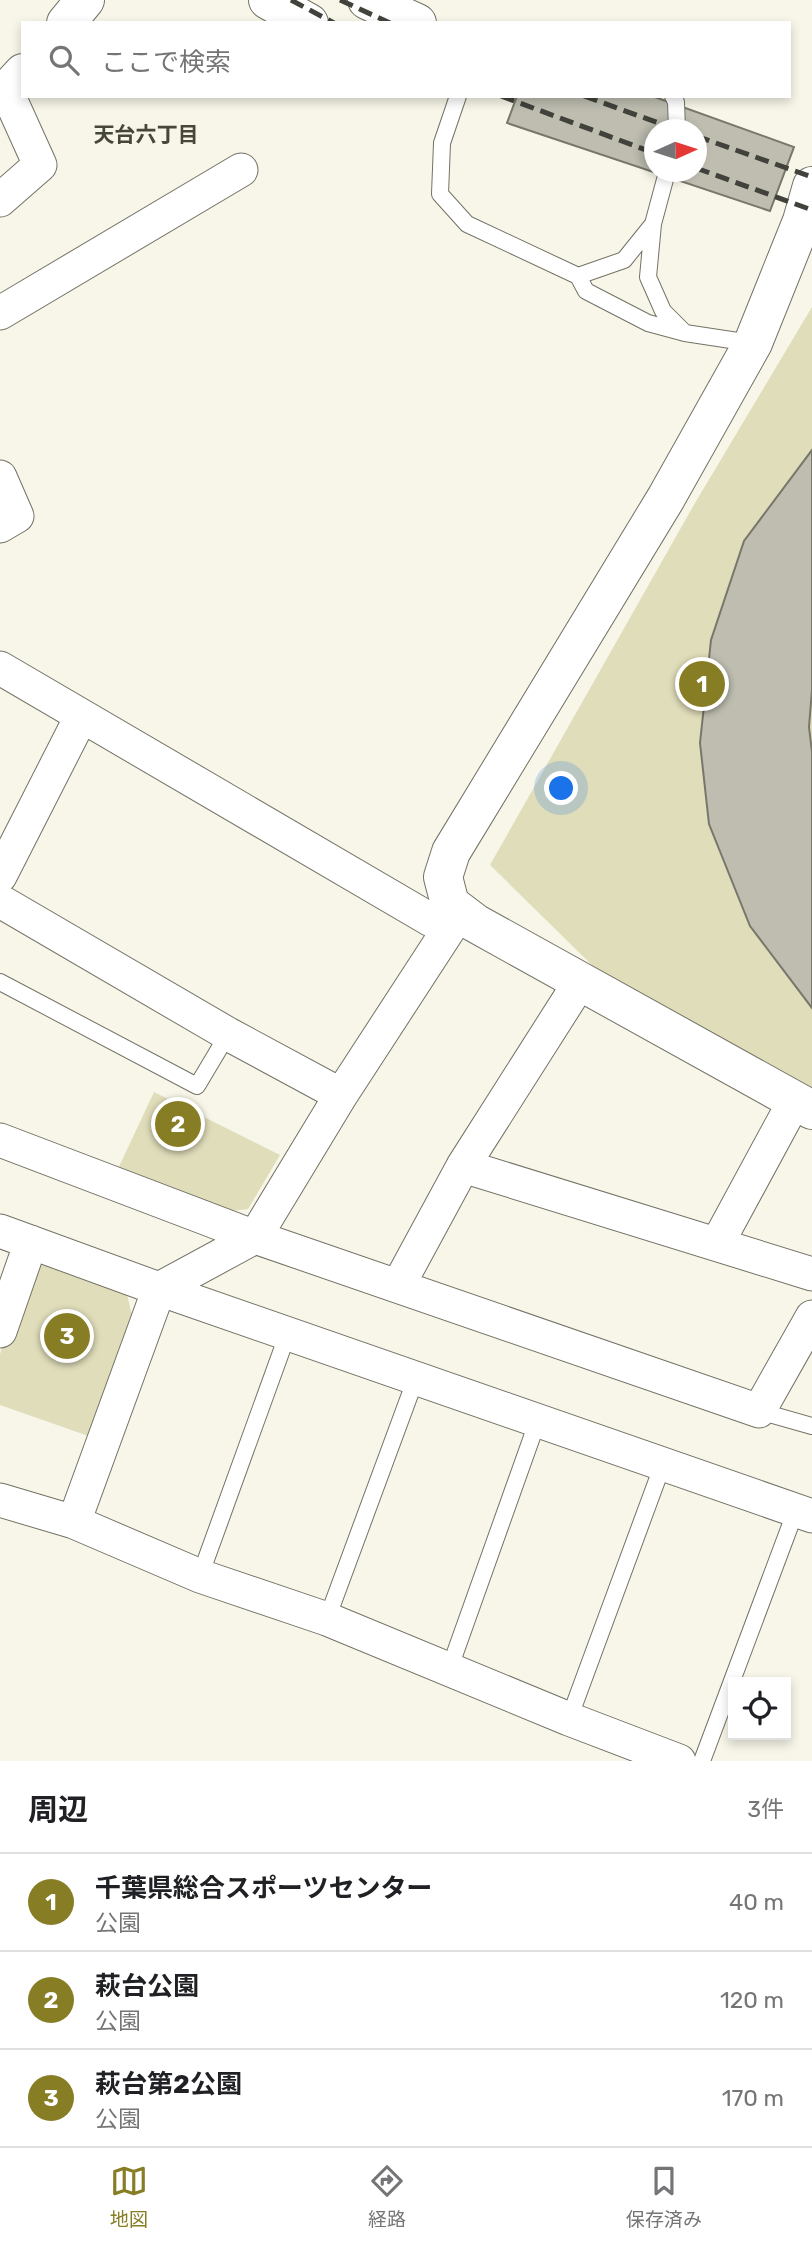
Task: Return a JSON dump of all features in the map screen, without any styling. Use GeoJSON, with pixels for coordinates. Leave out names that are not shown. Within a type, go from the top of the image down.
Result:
{"type":"FeatureCollection","features":[{"type":"Feature","properties":{"kind":"street"},"geometry":{"type":"LineString","coordinates":[[68,21],[85,0]]}},
{"type":"Feature","properties":{"kind":"street"},"geometry":{"type":"LineString","coordinates":[[268,0],[305,21]]}},
{"type":"Feature","properties":{"kind":"street"},"geometry":{"type":"LineString","coordinates":[[367,0],[413,21]]}},
{"type":"Feature","properties":{"kind":"street"},"geometry":{"type":"LineString","coordinates":[[0,200],[40,165],[10,88]]}},
{"type":"Feature","properties":{"kind":"street"},"geometry":{"type":"LineString","coordinates":[[0,313],[241,170]]}},
{"type":"Feature","properties":{"kind":"street"},"geometry":{"type":"LineString","coordinates":[[717,1244],[803,1105],[475,923],[450,904],[443,877],[451,852],[666,498],[753,343],[802,221],[812,186]]}},
{"type":"Feature","properties":{"kind":"street"},"geometry":{"type":"LineString","coordinates":[[0,477],[17,516],[0,526]]}},
{"type":"Feature","properties":{"kind":"street"},"geometry":{"type":"LineString","coordinates":[[0,668],[431,920],[460,912]]}},
{"type":"Feature","properties":{"kind":"street"},"geometry":{"type":"LineString","coordinates":[[0,876],[81,717]]}},
{"type":"Feature","properties":{"kind":"street"},"geometry":{"type":"LineString","coordinates":[[0,901],[228,1034],[341,1095]]}},
{"type":"Feature","properties":{"kind":"street"},"geometry":{"type":"LineString","coordinates":[[74,1522],[159,1289],[255,1237],[341,1095],[460,912]]}},
{"type":"Feature","properties":{"kind":"street"},"geometry":{"type":"LineString","coordinates":[[398,1286],[463,1166],[580,982]]}},
{"type":"Feature","properties":{"kind":"street"},"geometry":{"type":"LineString","coordinates":[[0,1140],[255,1237],[759,1411],[812,1317]]}},
{"type":"Feature","properties":{"kind":"street"},"geometry":{"type":"LineString","coordinates":[[463,1166],[812,1274]]}},
{"type":"Feature","properties":{"kind":"street"},"geometry":{"type":"LineString","coordinates":[[0,1231],[159,1289],[804,1513]]}},
{"type":"Feature","properties":{"kind":"street"},"geometry":{"type":"LineString","coordinates":[[0,1331],[31,1242]]}},
{"type":"Feature","properties":{"kind":"street"},"geometry":{"type":"LineString","coordinates":[[0,1500],[74,1522],[200,1576],[327,1619],[569,1719],[679,1761]]}},
{"type":"Feature","properties":{"kind":"lane"},"geometry":{"type":"LineString","coordinates":[[457,98],[442,143],[440,194],[467,224],[578,276],[586,291],[648,323],[685,333],[753,343]]}},
{"type":"Feature","properties":{"kind":"lane"},"geometry":{"type":"LineString","coordinates":[[674,98],[677,119]]}},
{"type":"Feature","properties":{"kind":"lane"},"geometry":{"type":"LineString","coordinates":[[664,182],[653,225],[648,277],[663,311],[685,333]]}},
{"type":"Feature","properties":{"kind":"lane"},"geometry":{"type":"LineString","coordinates":[[578,276],[624,260],[653,225]]}},
{"type":"Feature","properties":{"kind":"lane"},"geometry":{"type":"LineString","coordinates":[[0,982],[197,1086],[228,1034]]}},
{"type":"Feature","properties":{"kind":"lane"},"geometry":{"type":"LineString","coordinates":[[200,1576],[288,1333]]}},
{"type":"Feature","properties":{"kind":"lane"},"geometry":{"type":"LineString","coordinates":[[327,1619],[416,1378]]}},
{"type":"Feature","properties":{"kind":"lane"},"geometry":{"type":"LineString","coordinates":[[759,1411],[812,1426]]}},
{"type":"Feature","properties":{"kind":"lane"},"geometry":{"type":"LineString","coordinates":[[449,1670],[538,1420]]}},
{"type":"Feature","properties":{"kind":"lane"},"geometry":{"type":"LineString","coordinates":[[569,1719],[663,1464]]}},
{"type":"Feature","properties":{"kind":"lane"},"geometry":{"type":"LineString","coordinates":[[702,1761],[804,1513]]}},
{"type":"Feature","properties":{"kind":"shaded area"},"geometry":{"type":"Polygon","coordinates":[[[812,307],[812,1092],[595,968],[490,865],[695,503],[812,307]]]}},
{"type":"Feature","properties":{"kind":"shaded area"},"geometry":{"type":"Polygon","coordinates":[[[154,1092],[280,1155],[248,1209],[231,1211],[117,1171],[154,1092]]]}},
{"type":"Feature","properties":{"kind":"shaded area"},"geometry":{"type":"Polygon","coordinates":[[[32,1261],[127,1295],[133,1319],[97,1439],[0,1405],[0,1354],[32,1261]]]}},
{"type":"Feature","properties":{"kind":"building"},"geometry":{"type":"Polygon","coordinates":[[[516,98],[658,98],[794,147],[770,211],[683,182],[707,182],[707,119],[644,119],[644,169],[507,123],[516,98]]]}},
{"type":"Feature","properties":{"kind":"building"},"geometry":{"type":"Polygon","coordinates":[[[812,450],[812,690],[809,727],[812,752],[812,1008],[750,926],[709,824],[700,743],[711,640],[744,541],[812,450]]]}},
{"type":"Feature","properties":{"kind":"railway"},"geometry":{"type":"LineString","coordinates":[[291,0],[330,21]]}},
{"type":"Feature","properties":{"kind":"railway"},"geometry":{"type":"LineString","coordinates":[[340,0],[386,21]]}},
{"type":"Feature","properties":{"kind":"railway"},"geometry":{"type":"LineString","coordinates":[[506,98],[644,149]]}},
{"type":"Feature","properties":{"kind":"railway"},"geometry":{"type":"LineString","coordinates":[[590,98],[648,119]]}},
{"type":"Feature","properties":{"kind":"railway"},"geometry":{"type":"LineString","coordinates":[[707,140],[812,177]]}},
{"type":"Feature","properties":{"kind":"railway"},"geometry":{"type":"LineString","coordinates":[[707,172],[812,210]]}},
{"type":"Feature","properties":{"kind":"place","name":"千葉県総合スポーツセンター"},"geometry":{"type":"Point","coordinates":[702,684]}},
{"type":"Feature","properties":{"kind":"place","name":"萩台公園"},"geometry":{"type":"Point","coordinates":[178,1124]}},
{"type":"Feature","properties":{"kind":"place","name":"萩台第2公園"},"geometry":{"type":"Point","coordinates":[67,1336]}},
{"type":"Feature","properties":{"kind":"district","name":"天台六丁目"},"geometry":{"type":"Point","coordinates":[146,134]}}]}
